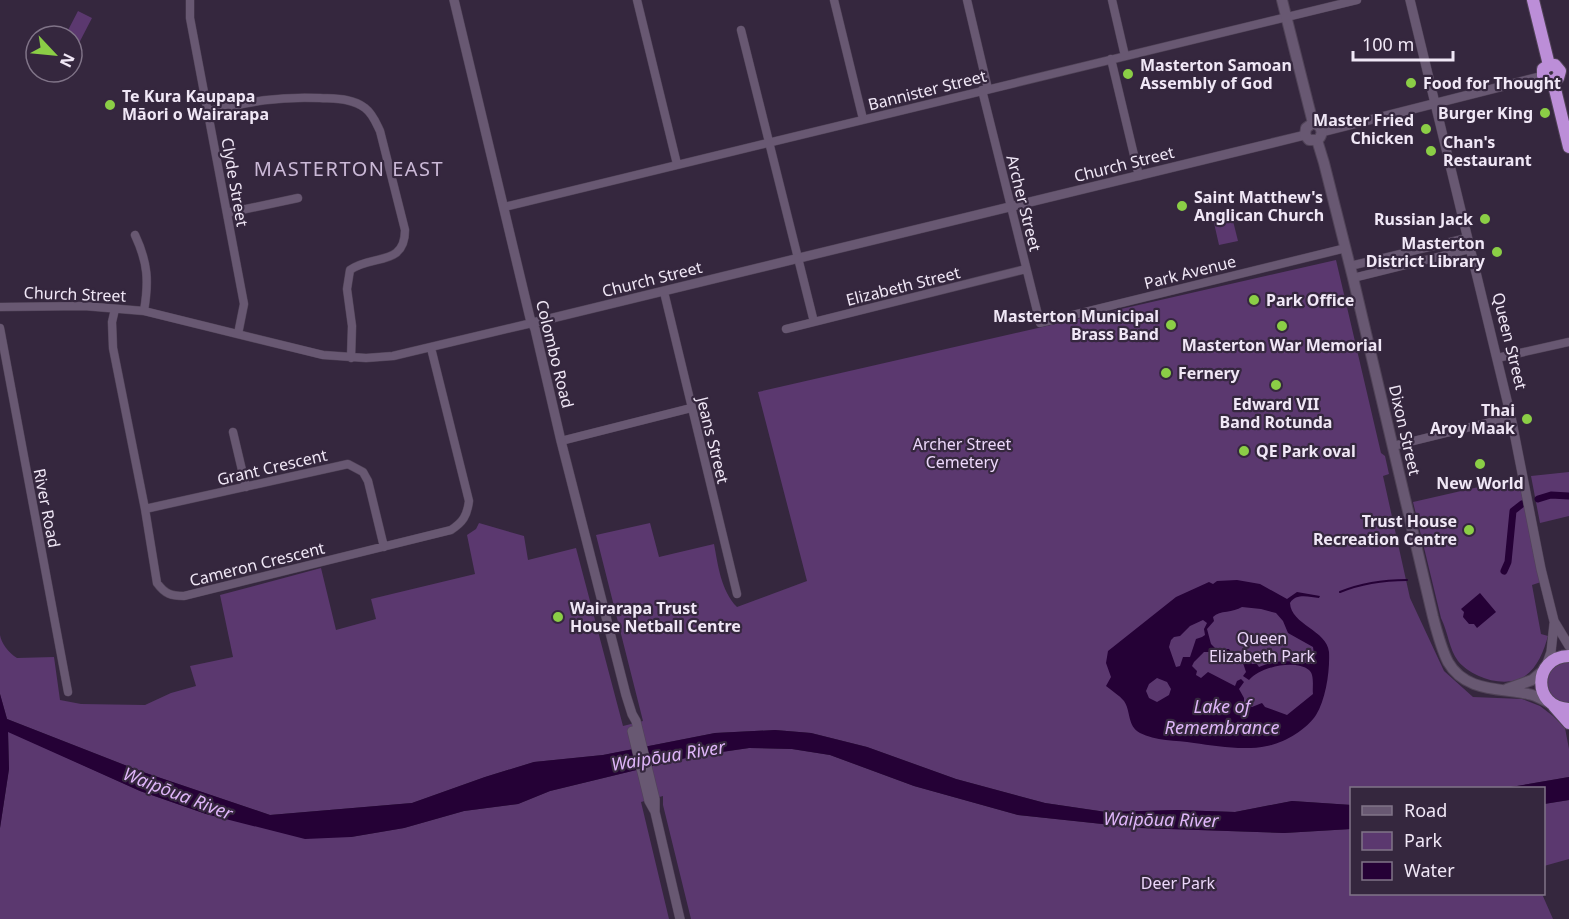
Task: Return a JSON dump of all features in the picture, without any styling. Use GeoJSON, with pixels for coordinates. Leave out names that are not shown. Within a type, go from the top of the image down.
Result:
{"type":"FeatureCollection","features":[{"type":"Feature","properties":{"kind":"highway"},"geometry":{"type":"LineString","coordinates":[[1533,0],[1555,72],[1569,147]]}},
{"type":"Feature","properties":{"kind":"highway"},"geometry":{"type":"LineString","coordinates":[[1569,656],[1556,659],[1545,669],[1541,684],[1542,691],[1569,723]]}},
{"type":"Feature","properties":{"kind":"highway"},"geometry":{"type":"LineString","coordinates":[[1551,703],[1558,708],[1569,709]]}},
{"type":"Feature","properties":{"kind":"main road"},"geometry":{"type":"LineString","coordinates":[[1282,0],[1313,123],[1319,126],[1319,136],[1309,140],[1305,135],[1306,128],[1313,123]]}},
{"type":"Feature","properties":{"kind":"main road","name":"Dixon Street"},"geometry":{"type":"LineString","coordinates":[[1319,136],[1433,617],[1443,650],[1449,663],[1464,678],[1483,688],[1532,694],[1551,703]]}},
{"type":"Feature","properties":{"kind":"main road"},"geometry":{"type":"LineString","coordinates":[[1504,690],[1532,680],[1545,669]]}},
{"type":"Feature","properties":{"kind":"street","name":"Clyde Street"},"geometry":{"type":"LineString","coordinates":[[190,0],[190,18],[244,304],[238,334]]}},
{"type":"Feature","properties":{"kind":"street","name":"Colombo Road"},"geometry":{"type":"LineString","coordinates":[[454,0],[561,441],[633,719],[680,919]]}},
{"type":"Feature","properties":{"kind":"street"},"geometry":{"type":"LineString","coordinates":[[637,0],[677,164]]}},
{"type":"Feature","properties":{"kind":"street"},"geometry":{"type":"LineString","coordinates":[[834,0],[863,119]]}},
{"type":"Feature","properties":{"kind":"street","name":"Archer Street"},"geometry":{"type":"LineString","coordinates":[[967,0],[1011,207],[1040,323]]}},
{"type":"Feature","properties":{"kind":"street"},"geometry":{"type":"LineString","coordinates":[[1112,0],[1125,56]]}},
{"type":"Feature","properties":{"kind":"street","name":"Bannister Street"},"geometry":{"type":"LineString","coordinates":[[504,207],[1357,0]]}},
{"type":"Feature","properties":{"kind":"street","name":"Queen Street"},"geometry":{"type":"LineString","coordinates":[[1410,0],[1511,417],[1541,569],[1554,621],[1569,646]]}},
{"type":"Feature","properties":{"kind":"street"},"geometry":{"type":"LineString","coordinates":[[741,30],[814,322]]}},
{"type":"Feature","properties":{"kind":"street"},"geometry":{"type":"LineString","coordinates":[[1111,59],[1139,176]]}},
{"type":"Feature","properties":{"kind":"street"},"geometry":{"type":"LineString","coordinates":[[1319,136],[1555,72]]}},
{"type":"Feature","properties":{"kind":"street"},"geometry":{"type":"LineString","coordinates":[[209,111],[257,100],[285,97],[344,99],[367,109],[374,118],[383,142],[405,230],[405,241],[401,250],[393,256],[358,265],[350,270],[347,289],[352,326],[351,358]]}},
{"type":"Feature","properties":{"kind":"street","name":"Church Street"},"geometry":{"type":"LineString","coordinates":[[0,307],[84,306],[144,311],[323,355],[351,358],[393,356],[1305,135]]}},
{"type":"Feature","properties":{"kind":"street"},"geometry":{"type":"LineString","coordinates":[[227,213],[298,198]]}},
{"type":"Feature","properties":{"kind":"street"},"geometry":{"type":"LineString","coordinates":[[135,235],[143,253],[148,278],[144,311]]}},
{"type":"Feature","properties":{"kind":"street"},"geometry":{"type":"LineString","coordinates":[[1352,272],[1467,238]]}},
{"type":"Feature","properties":{"kind":"street","name":"Park Avenue"},"geometry":{"type":"LineString","coordinates":[[1040,323],[1346,248]]}},
{"type":"Feature","properties":{"kind":"street"},"geometry":{"type":"LineString","coordinates":[[1352,272],[1470,249]]}},
{"type":"Feature","properties":{"kind":"street","name":"Elizabeth Street"},"geometry":{"type":"LineString","coordinates":[[786,329],[1026,269]]}},
{"type":"Feature","properties":{"kind":"street","name":"Jeans Street"},"geometry":{"type":"LineString","coordinates":[[664,292],[737,594]]}},
{"type":"Feature","properties":{"kind":"street","name":"Cameron Crescent"},"geometry":{"type":"LineString","coordinates":[[115,309],[112,322],[113,348],[145,509],[157,583],[163,591],[172,596],[184,596],[451,530],[462,522],[468,512],[469,501],[431,348]]}},
{"type":"Feature","properties":{"kind":"street","name":"River Road"},"geometry":{"type":"LineString","coordinates":[[0,328],[68,692]]}},
{"type":"Feature","properties":{"kind":"street"},"geometry":{"type":"LineString","coordinates":[[1497,358],[1569,342]]}},
{"type":"Feature","properties":{"kind":"street"},"geometry":{"type":"LineString","coordinates":[[561,441],[691,408]]}},
{"type":"Feature","properties":{"kind":"street"},"geometry":{"type":"LineString","coordinates":[[1393,446],[1511,417]]}},
{"type":"Feature","properties":{"kind":"street"},"geometry":{"type":"LineString","coordinates":[[233,432],[246,487]]}},
{"type":"Feature","properties":{"kind":"street","name":"Grant Crescent"},"geometry":{"type":"LineString","coordinates":[[145,509],[348,464],[363,472],[368,481],[384,547]]}},
{"type":"Feature","properties":{"kind":"street","name":"Queen Street"},"geometry":{"type":"LineString","coordinates":[[1545,669],[1551,652],[1554,621]]}},
{"type":"Feature","properties":{"kind":"green space"},"geometry":{"type":"Polygon","coordinates":[[[78,11],[92,18],[84,33],[84,24],[71,24],[78,11]]]}},
{"type":"Feature","properties":{"kind":"green space"},"geometry":{"type":"Polygon","coordinates":[[[1231,213],[1238,241],[1219,245],[1214,223],[1228,220],[1227,216],[1231,213]]]}},
{"type":"Feature","properties":{"kind":"green space"},"geometry":{"type":"Polygon","coordinates":[[[1336,260],[1381,453],[1385,456],[1389,474],[1383,476],[1410,598],[1444,671],[1473,697],[1522,699],[1540,706],[1565,728],[1569,749],[1569,777],[1511,787],[1350,787],[1350,805],[1292,801],[1235,812],[1177,810],[1106,812],[1045,803],[956,779],[867,747],[811,733],[775,730],[715,733],[603,755],[534,762],[412,803],[270,815],[140,771],[7,719],[0,694],[0,635],[6,648],[17,658],[54,657],[60,700],[81,704],[145,705],[171,693],[196,686],[190,666],[233,657],[220,595],[321,568],[336,630],[376,619],[371,599],[475,574],[467,535],[476,529],[479,523],[524,536],[528,560],[576,548],[623,726],[643,721],[596,535],[650,523],[659,557],[714,544],[724,586],[737,607],[807,581],[758,392],[1336,260]]]}},
{"type":"Feature","properties":{"kind":"green space"},"geometry":{"type":"Polygon","coordinates":[[[1569,472],[1569,516],[1540,523],[1531,476],[1569,472]]]}},
{"type":"Feature","properties":{"kind":"green space"},"geometry":{"type":"Polygon","coordinates":[[[1518,478],[1541,582],[1532,585],[1541,634],[1548,636],[1534,668],[1525,676],[1508,682],[1480,677],[1464,667],[1455,656],[1441,618],[1413,502],[1518,478]]]}},
{"type":"Feature","properties":{"kind":"green space"},"geometry":{"type":"Polygon","coordinates":[[[1569,660],[1569,706],[1550,698],[1545,677],[1553,665],[1569,660]]]}},
{"type":"Feature","properties":{"kind":"green space","name":"Deer Park"},"geometry":{"type":"Polygon","coordinates":[[[8,731],[140,791],[206,814],[238,821],[351,837],[404,828],[464,811],[518,804],[550,791],[694,756],[749,748],[792,749],[830,755],[914,786],[1018,815],[1140,828],[1284,833],[1350,829],[1350,895],[1542,895],[1553,919],[691,919],[663,805],[663,796],[641,802],[669,919],[0,919],[0,828],[9,769],[8,731]]]}},
{"type":"Feature","properties":{"kind":"green space"},"geometry":{"type":"Polygon","coordinates":[[[1569,800],[1569,859],[1545,866],[1545,804],[1569,800]]]}},
{"type":"Feature","properties":{"kind":"water","name":"Lake of Remembrance"},"geometry":{"type":"Polygon","coordinates":[[[1237,580],[1260,584],[1287,599],[1297,592],[1320,596],[1319,598],[1299,597],[1290,603],[1296,617],[1327,644],[1329,659],[1325,693],[1312,721],[1301,731],[1280,742],[1240,748],[1152,738],[1136,730],[1124,701],[1106,686],[1111,677],[1106,663],[1108,651],[1176,597],[1209,582],[1213,584],[1217,581],[1237,580]],[[1242,607],[1219,613],[1213,617],[1214,621],[1207,629],[1211,644],[1216,649],[1229,649],[1231,652],[1226,659],[1220,662],[1221,655],[1218,653],[1212,656],[1209,652],[1204,652],[1192,666],[1197,671],[1196,675],[1201,678],[1208,672],[1235,686],[1241,679],[1244,682],[1239,689],[1244,702],[1252,707],[1262,703],[1265,707],[1287,715],[1313,694],[1311,672],[1295,665],[1278,666],[1261,671],[1249,680],[1243,676],[1246,672],[1243,663],[1238,661],[1241,655],[1244,655],[1252,664],[1257,664],[1259,667],[1278,662],[1312,664],[1315,661],[1313,647],[1288,633],[1283,621],[1276,613],[1242,607]],[[1203,620],[1190,626],[1180,636],[1171,640],[1169,647],[1176,667],[1180,666],[1183,657],[1190,657],[1196,639],[1205,635],[1204,629],[1207,623],[1203,620]],[[1157,678],[1149,684],[1146,691],[1149,698],[1157,702],[1169,695],[1171,689],[1167,682],[1157,678]]]}},
{"type":"Feature","properties":{"kind":"water"},"geometry":{"type":"Polygon","coordinates":[[[1480,593],[1496,612],[1477,628],[1463,617],[1464,612],[1461,609],[1480,593]]]}},
{"type":"Feature","properties":{"kind":"water","name":"Waipōua River"},"geometry":{"type":"Polygon","coordinates":[[[0,694],[7,719],[140,771],[270,815],[412,803],[534,762],[603,755],[715,733],[775,730],[811,733],[867,747],[956,779],[1045,803],[1106,812],[1177,810],[1235,812],[1292,801],[1350,805],[1350,829],[1284,833],[1140,828],[1018,815],[914,786],[830,755],[792,749],[749,748],[694,756],[550,791],[518,804],[464,811],[404,828],[351,837],[305,839],[206,814],[140,791],[8,732],[9,769],[0,828],[0,694]]]}},
{"type":"Feature","properties":{"kind":"water"},"geometry":{"type":"Polygon","coordinates":[[[1569,777],[1569,800],[1545,804],[1545,787],[1511,787],[1569,777]]]}},
{"type":"Feature","properties":{"kind":"waterway"},"geometry":{"type":"LineString","coordinates":[[1538,499],[1551,495],[1569,496]]}},
{"type":"Feature","properties":{"kind":"waterway"},"geometry":{"type":"LineString","coordinates":[[1504,571],[1508,562],[1513,511],[1522,504]]}},
{"type":"Feature","properties":{"kind":"waterway"},"geometry":{"type":"LineString","coordinates":[[1340,592],[1356,586],[1407,580]]}},
{"type":"Feature","properties":{"kind":"place","name":"Masterton Samoan Assembly of God"},"geometry":{"type":"Point","coordinates":[1128,74]}},
{"type":"Feature","properties":{"kind":"place","name":"Food for Thought"},"geometry":{"type":"Point","coordinates":[1411,83]}},
{"type":"Feature","properties":{"kind":"place","name":"Te Kura Kaupapa Māori o Wairarapa"},"geometry":{"type":"Point","coordinates":[110,105]}},
{"type":"Feature","properties":{"kind":"place","name":"Burger King"},"geometry":{"type":"Point","coordinates":[1545,113]}},
{"type":"Feature","properties":{"kind":"place","name":"Master Fried Chicken"},"geometry":{"type":"Point","coordinates":[1426,129]}},
{"type":"Feature","properties":{"kind":"place","name":"Chan's Restaurant"},"geometry":{"type":"Point","coordinates":[1431,151]}},
{"type":"Feature","properties":{"kind":"place","name":"Saint Matthew's Anglican Church"},"geometry":{"type":"Point","coordinates":[1182,206]}},
{"type":"Feature","properties":{"kind":"place","name":"Russian Jack"},"geometry":{"type":"Point","coordinates":[1485,219]}},
{"type":"Feature","properties":{"kind":"place","name":"Masterton District Library"},"geometry":{"type":"Point","coordinates":[1497,252]}},
{"type":"Feature","properties":{"kind":"place","name":"Park Office"},"geometry":{"type":"Point","coordinates":[1254,300]}},
{"type":"Feature","properties":{"kind":"place","name":"Masterton Municipal Brass Band"},"geometry":{"type":"Point","coordinates":[1171,325]}},
{"type":"Feature","properties":{"kind":"place","name":"Masterton War Memorial"},"geometry":{"type":"Point","coordinates":[1282,326]}},
{"type":"Feature","properties":{"kind":"place","name":"Fernery"},"geometry":{"type":"Point","coordinates":[1166,373]}},
{"type":"Feature","properties":{"kind":"place","name":"Edward VII Band Rotunda"},"geometry":{"type":"Point","coordinates":[1276,385]}},
{"type":"Feature","properties":{"kind":"place","name":"Thai Aroy Maak"},"geometry":{"type":"Point","coordinates":[1527,419]}},
{"type":"Feature","properties":{"kind":"place","name":"QE Park oval"},"geometry":{"type":"Point","coordinates":[1244,451]}},
{"type":"Feature","properties":{"kind":"place","name":"New World"},"geometry":{"type":"Point","coordinates":[1480,464]}},
{"type":"Feature","properties":{"kind":"place","name":"Trust House Recreation Centre"},"geometry":{"type":"Point","coordinates":[1469,530]}},
{"type":"Feature","properties":{"kind":"place","name":"Wairarapa Trust House Netball Centre"},"geometry":{"type":"Point","coordinates":[558,617]}},
{"type":"Feature","properties":{"kind":"district","name":"MASTERTON EAST"},"geometry":{"type":"Point","coordinates":[349,168]}},
{"type":"Feature","properties":{"kind":"park label","name":"Archer Street Cemetery"},"geometry":{"type":"Point","coordinates":[962,453]}},
{"type":"Feature","properties":{"kind":"park label","name":"Queen Elizabeth Park"},"geometry":{"type":"Point","coordinates":[1262,647]}}]}
